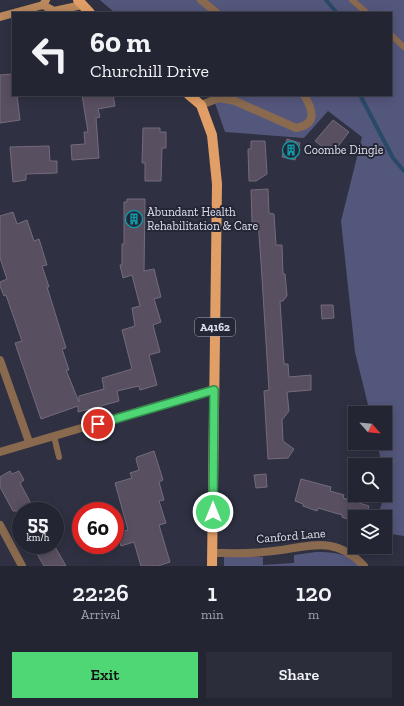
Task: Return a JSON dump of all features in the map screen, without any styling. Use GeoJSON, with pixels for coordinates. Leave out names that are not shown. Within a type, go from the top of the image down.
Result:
{"type":"FeatureCollection","features":[{"type":"Feature","properties":{"kind":"main road"},"geometry":{"type":"LineString","coordinates":[[80,3],[89,12]]}},
{"type":"Feature","properties":{"kind":"main road"},"geometry":{"type":"LineString","coordinates":[[190,96],[201,105]]}},
{"type":"Feature","properties":{"kind":"main road","name":"A4162"},"geometry":{"type":"LineString","coordinates":[[201,105],[212,135],[217,184],[212,566]]}},
{"type":"Feature","properties":{"kind":"street"},"geometry":{"type":"LineString","coordinates":[[201,0],[216,12]]}},
{"type":"Feature","properties":{"kind":"street"},"geometry":{"type":"LineString","coordinates":[[15,12],[45,2],[54,11],[80,3]]}},
{"type":"Feature","properties":{"kind":"street"},"geometry":{"type":"LineString","coordinates":[[0,17],[12,13]]}},
{"type":"Feature","properties":{"kind":"street"},"geometry":{"type":"LineString","coordinates":[[201,105],[219,98],[235,101],[296,128],[304,126],[310,122],[312,116],[310,105],[305,96]]}},
{"type":"Feature","properties":{"kind":"street"},"geometry":{"type":"LineString","coordinates":[[0,360],[29,442]]}},
{"type":"Feature","properties":{"kind":"street"},"geometry":{"type":"LineString","coordinates":[[0,452],[29,442],[214,390]]}},
{"type":"Feature","properties":{"kind":"street"},"geometry":{"type":"LineString","coordinates":[[0,525],[22,566]]}},
{"type":"Feature","properties":{"kind":"street","name":"Canford Lane"},"geometry":{"type":"LineString","coordinates":[[213,553],[263,552],[297,547],[329,546],[348,551],[364,566]]}},
{"type":"Feature","properties":{"kind":"lane"},"geometry":{"type":"LineString","coordinates":[[352,0],[366,12]]}},
{"type":"Feature","properties":{"kind":"lane"},"geometry":{"type":"LineString","coordinates":[[392,36],[404,47]]}},
{"type":"Feature","properties":{"kind":"lane"},"geometry":{"type":"LineString","coordinates":[[54,436],[59,457]]}},
{"type":"Feature","properties":{"kind":"shaded area"},"geometry":{"type":"Polygon","coordinates":[[[100,0],[404,0],[404,536],[392,534],[392,510],[380,510],[382,502],[392,502],[392,458],[380,458],[379,450],[392,450],[392,406],[368,406],[355,352],[341,221],[362,137],[328,111],[304,138],[225,132],[215,103],[210,96],[392,96],[392,12],[114,12],[100,0]]]}},
{"type":"Feature","properties":{"kind":"shaded area"},"geometry":{"type":"Polygon","coordinates":[[[316,552],[340,554],[351,558],[361,566],[224,566],[224,557],[263,557],[263,565],[294,563],[294,555],[316,552]]]}},
{"type":"Feature","properties":{"kind":"building"},"geometry":{"type":"Polygon","coordinates":[[[12,74],[12,96],[17,96],[20,120],[0,123],[0,75],[12,74]]]}},
{"type":"Feature","properties":{"kind":"building"},"geometry":{"type":"Polygon","coordinates":[[[82,96],[113,96],[115,106],[98,109],[100,117],[96,118],[99,158],[72,160],[71,145],[85,144],[84,132],[88,132],[82,96]]]}},
{"type":"Feature","properties":{"kind":"building"},"geometry":{"type":"Polygon","coordinates":[[[333,120],[349,132],[332,154],[315,141],[333,120]]]}},
{"type":"Feature","properties":{"kind":"building"},"geometry":{"type":"Polygon","coordinates":[[[143,128],[160,128],[160,132],[166,132],[166,148],[162,148],[161,181],[145,181],[145,163],[142,163],[143,128]]]}},
{"type":"Feature","properties":{"kind":"building","name":"Coombe Dingle"},"geometry":{"type":"Polygon","coordinates":[[[287,139],[300,143],[295,160],[282,157],[287,139]]]}},
{"type":"Feature","properties":{"kind":"building"},"geometry":{"type":"Polygon","coordinates":[[[251,141],[265,141],[267,174],[256,181],[249,181],[248,149],[251,149],[251,141]]]}},
{"type":"Feature","properties":{"kind":"building"},"geometry":{"type":"Polygon","coordinates":[[[49,146],[50,161],[57,161],[57,173],[26,174],[26,180],[13,182],[10,147],[49,146]]]}},
{"type":"Feature","properties":{"kind":"building"},"geometry":{"type":"Polygon","coordinates":[[[268,189],[269,213],[274,214],[276,245],[282,245],[283,274],[285,274],[287,296],[283,301],[280,301],[284,364],[288,364],[289,377],[311,375],[311,390],[287,392],[289,411],[282,420],[283,441],[294,449],[288,458],[268,459],[264,391],[269,390],[261,262],[258,222],[252,222],[251,190],[268,189]]]}},
{"type":"Feature","properties":{"kind":"building"},"geometry":{"type":"Polygon","coordinates":[[[127,199],[145,199],[144,271],[154,269],[161,297],[154,299],[161,322],[153,325],[160,352],[149,355],[157,385],[140,390],[139,386],[117,391],[119,401],[78,412],[78,406],[41,419],[15,343],[22,341],[6,295],[4,296],[0,286],[0,282],[7,279],[0,258],[0,216],[13,212],[17,224],[27,220],[34,241],[39,239],[47,265],[42,266],[49,287],[47,287],[66,348],[62,349],[69,370],[66,370],[79,402],[79,396],[104,389],[102,378],[132,369],[122,330],[135,326],[132,308],[140,306],[132,275],[123,278],[120,265],[122,265],[122,244],[124,244],[124,202],[127,202],[127,199]]]}},
{"type":"Feature","properties":{"kind":"building"},"geometry":{"type":"Polygon","coordinates":[[[321,305],[333,305],[334,318],[322,319],[321,305]]]}},
{"type":"Feature","properties":{"kind":"building"},"geometry":{"type":"Polygon","coordinates":[[[154,451],[163,480],[159,482],[164,500],[159,501],[166,523],[159,525],[170,562],[158,566],[141,566],[134,542],[124,545],[124,531],[128,530],[124,516],[124,502],[120,502],[115,483],[132,478],[130,473],[139,470],[136,459],[137,457],[154,451]]]}},
{"type":"Feature","properties":{"kind":"building"},"geometry":{"type":"Polygon","coordinates":[[[10,471],[12,474],[19,471],[24,480],[20,483],[30,502],[12,502],[12,509],[0,487],[0,477],[10,471]]]}},
{"type":"Feature","properties":{"kind":"building"},"geometry":{"type":"Polygon","coordinates":[[[266,474],[267,487],[256,488],[254,475],[266,474]]]}},
{"type":"Feature","properties":{"kind":"building"},"geometry":{"type":"Polygon","coordinates":[[[301,479],[331,487],[330,491],[344,495],[343,498],[348,500],[348,502],[356,502],[369,506],[368,510],[348,510],[348,519],[342,517],[342,515],[318,508],[317,511],[303,506],[303,504],[295,501],[301,479]]]}},
{"type":"Feature","properties":{"kind":"building"},"geometry":{"type":"Polygon","coordinates":[[[37,554],[59,554],[66,566],[44,566],[37,554]]]}},
{"type":"Feature","properties":{"kind":"waterway"},"geometry":{"type":"LineString","coordinates":[[326,0],[336,12]]}},
{"type":"Feature","properties":{"kind":"waterway"},"geometry":{"type":"LineString","coordinates":[[361,96],[393,158],[404,171]]}},
{"type":"Feature","properties":{"kind":"place","name":"Coombe Dingle"},"geometry":{"type":"Point","coordinates":[291,150]}},
{"type":"Feature","properties":{"kind":"place","name":"Abundant Health Rehabilitation & Care"},"geometry":{"type":"Point","coordinates":[134,219]}},
{"type":"Feature","properties":{"kind":"route"},"geometry":{"type":"LineString","coordinates":[[98,424],[214,390],[213,512]]}}]}
